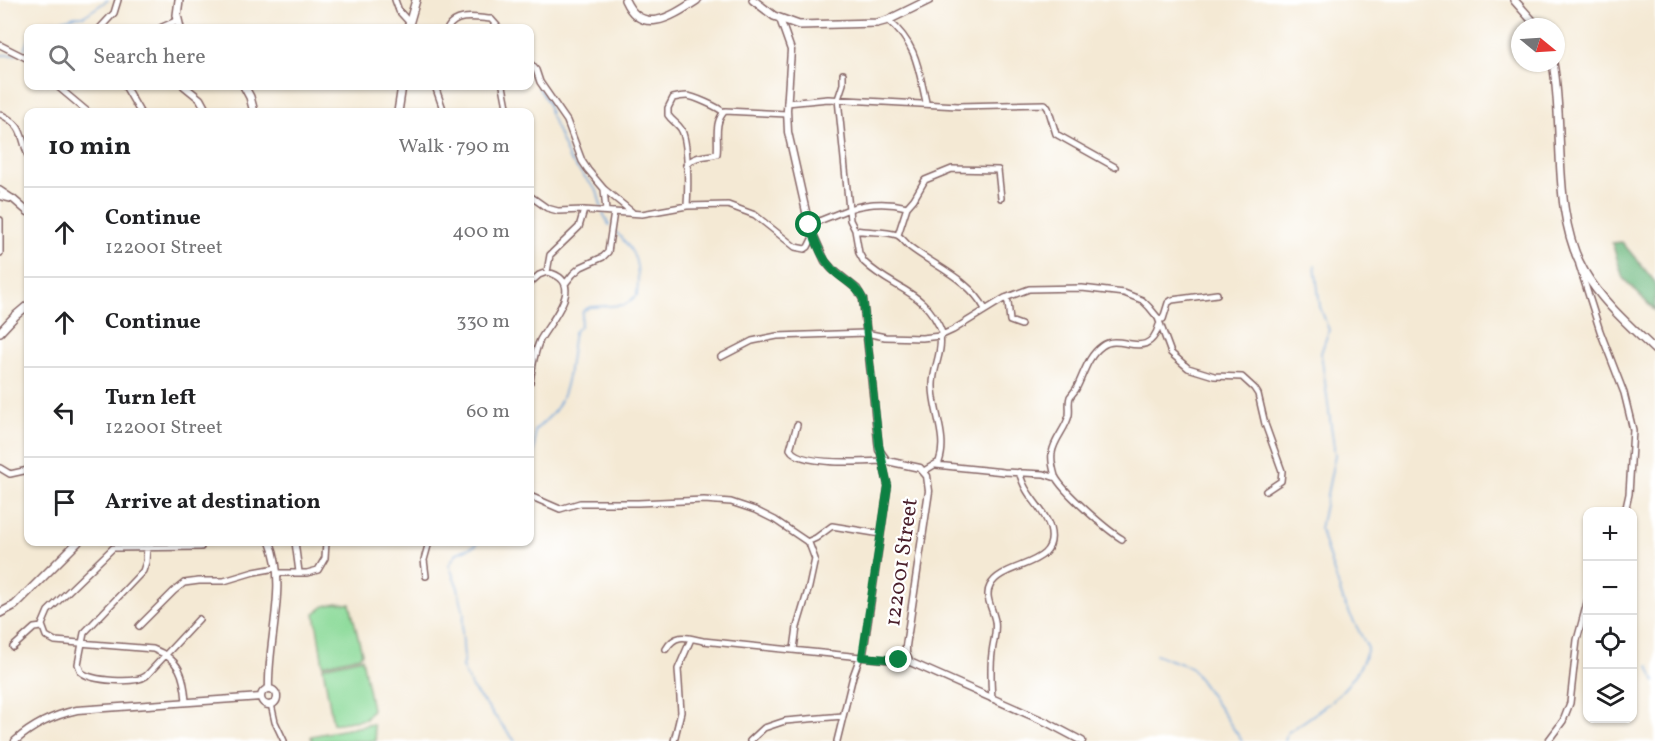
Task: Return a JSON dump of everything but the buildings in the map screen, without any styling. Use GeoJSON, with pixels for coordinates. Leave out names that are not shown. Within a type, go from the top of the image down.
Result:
{"type":"FeatureCollection","features":[{"type":"Feature","properties":{"kind":"main road"},"geometry":{"type":"LineString","coordinates":[[179,0],[179,24]]}},
{"type":"Feature","properties":{"kind":"main road"},"geometry":{"type":"LineString","coordinates":[[409,24],[416,0]]}},
{"type":"Feature","properties":{"kind":"main road"},"geometry":{"type":"LineString","coordinates":[[625,0],[633,15],[647,21],[671,14],[697,0]]}},
{"type":"Feature","properties":{"kind":"main road"},"geometry":{"type":"LineString","coordinates":[[753,0],[780,19],[807,26],[870,24],[888,20],[929,0]]}},
{"type":"Feature","properties":{"kind":"main road"},"geometry":{"type":"LineString","coordinates":[[1514,0],[1530,18]]}},
{"type":"Feature","properties":{"kind":"main road"},"geometry":{"type":"LineString","coordinates":[[1554,72],[1564,196],[1570,233],[1578,261],[1596,290],[1655,350]]}},
{"type":"Feature","properties":{"kind":"main road"},"geometry":{"type":"LineString","coordinates":[[246,90],[253,108]]}},
{"type":"Feature","properties":{"kind":"main road"},"geometry":{"type":"LineString","coordinates":[[399,108],[401,90]]}},
{"type":"Feature","properties":{"kind":"main road"},"geometry":{"type":"LineString","coordinates":[[0,332],[24,308]]}},
{"type":"Feature","properties":{"kind":"main road"},"geometry":{"type":"LineString","coordinates":[[0,613],[15,605],[74,546]]}},
{"type":"Feature","properties":{"kind":"street"},"geometry":{"type":"LineString","coordinates":[[104,24],[114,13],[118,0]]}},
{"type":"Feature","properties":{"kind":"street"},"geometry":{"type":"LineString","coordinates":[[395,0],[399,11],[408,24]]}},
{"type":"Feature","properties":{"kind":"street"},"geometry":{"type":"LineString","coordinates":[[451,24],[464,18],[491,19],[495,24]]}},
{"type":"Feature","properties":{"kind":"street"},"geometry":{"type":"LineString","coordinates":[[780,19],[791,50],[787,103],[789,137],[809,225],[831,269],[861,294],[882,458],[888,486],[861,657],[853,676],[837,741]]}},
{"type":"Feature","properties":{"kind":"street"},"geometry":{"type":"LineString","coordinates":[[888,20],[911,45],[918,63],[926,102]]}},
{"type":"Feature","properties":{"kind":"street"},"geometry":{"type":"LineString","coordinates":[[0,45],[24,57]]}},
{"type":"Feature","properties":{"kind":"street"},"geometry":{"type":"LineString","coordinates":[[534,68],[540,82],[567,121],[582,160],[604,189],[633,213]]}},
{"type":"Feature","properties":{"kind":"street"},"geometry":{"type":"LineString","coordinates":[[843,74],[843,84],[838,99],[850,220],[855,230],[859,253],[864,262],[924,303],[935,316],[942,335],[933,376],[933,394],[938,413],[941,442],[940,459],[936,465],[924,471]]}},
{"type":"Feature","properties":{"kind":"street"},"geometry":{"type":"LineString","coordinates":[[62,90],[82,108]]}},
{"type":"Feature","properties":{"kind":"street"},"geometry":{"type":"LineString","coordinates":[[127,90],[138,108]]}},
{"type":"Feature","properties":{"kind":"street"},"geometry":{"type":"LineString","coordinates":[[189,90],[200,99],[205,108]]}},
{"type":"Feature","properties":{"kind":"street"},"geometry":{"type":"LineString","coordinates":[[436,90],[443,108]]}},
{"type":"Feature","properties":{"kind":"street"},"geometry":{"type":"LineString","coordinates":[[504,90],[507,108]]}},
{"type":"Feature","properties":{"kind":"street"},"geometry":{"type":"LineString","coordinates":[[687,206],[689,184],[684,135],[668,115],[668,108],[673,98],[692,96],[723,112],[787,114]]}},
{"type":"Feature","properties":{"kind":"street"},"geometry":{"type":"LineString","coordinates":[[787,103],[838,99],[978,106],[1045,104],[1056,134],[1115,167]]}},
{"type":"Feature","properties":{"kind":"street"},"geometry":{"type":"LineString","coordinates":[[686,165],[703,155],[717,154],[717,133],[723,112]]}},
{"type":"Feature","properties":{"kind":"street"},"geometry":{"type":"LineString","coordinates":[[0,114],[16,124],[22,131],[24,139]]}},
{"type":"Feature","properties":{"kind":"street"},"geometry":{"type":"LineString","coordinates":[[898,235],[907,207],[925,180],[952,169],[998,170],[1001,198]]}},
{"type":"Feature","properties":{"kind":"street"},"geometry":{"type":"LineString","coordinates":[[604,189],[606,211]]}},
{"type":"Feature","properties":{"kind":"street"},"geometry":{"type":"LineString","coordinates":[[0,190],[24,209]]}},
{"type":"Feature","properties":{"kind":"street"},"geometry":{"type":"LineString","coordinates":[[0,196],[13,199]]}},
{"type":"Feature","properties":{"kind":"street"},"geometry":{"type":"LineString","coordinates":[[534,199],[551,210],[648,213],[687,206],[728,206],[746,210],[765,221],[791,245],[801,249],[808,247],[814,235]]}},
{"type":"Feature","properties":{"kind":"street"},"geometry":{"type":"LineString","coordinates":[[809,225],[849,209],[879,204],[907,207]]}},
{"type":"Feature","properties":{"kind":"street"},"geometry":{"type":"LineString","coordinates":[[547,272],[550,255],[579,227],[584,210]]}},
{"type":"Feature","properties":{"kind":"street"},"geometry":{"type":"LineString","coordinates":[[534,365],[539,343],[566,296],[566,284],[573,273],[608,252],[614,212]]}},
{"type":"Feature","properties":{"kind":"street"},"geometry":{"type":"LineString","coordinates":[[0,220],[0,253]]}},
{"type":"Feature","properties":{"kind":"street"},"geometry":{"type":"LineString","coordinates":[[855,230],[898,235],[910,247],[953,275],[978,298],[985,309]]}},
{"type":"Feature","properties":{"kind":"street"},"geometry":{"type":"LineString","coordinates":[[1578,261],[1600,331],[1624,393],[1633,430],[1626,507]]}},
{"type":"Feature","properties":{"kind":"street"},"geometry":{"type":"LineString","coordinates":[[534,279],[539,274],[547,272],[558,275],[566,284]]}},
{"type":"Feature","properties":{"kind":"street"},"geometry":{"type":"LineString","coordinates":[[721,357],[739,346],[765,338],[805,334],[866,333],[885,337],[922,338],[942,335],[1005,298],[1029,289],[1082,288],[1116,292],[1142,300],[1159,321],[1171,353],[1188,368],[1214,376],[1242,377],[1258,393],[1265,424],[1282,471],[1281,481],[1266,491]]}},
{"type":"Feature","properties":{"kind":"street"},"geometry":{"type":"LineString","coordinates":[[1122,539],[1083,507],[1057,478],[1052,464],[1052,452],[1068,419],[1070,399],[1091,358],[1101,347],[1108,343],[1133,346],[1148,342],[1155,335],[1159,321],[1164,318],[1168,303],[1172,300],[1217,294]]}},
{"type":"Feature","properties":{"kind":"street"},"geometry":{"type":"LineString","coordinates":[[1005,298],[1008,302],[1010,321],[1021,325]]}},
{"type":"Feature","properties":{"kind":"street"},"geometry":{"type":"LineString","coordinates":[[1592,302],[1604,298]]}},
{"type":"Feature","properties":{"kind":"street"},"geometry":{"type":"LineString","coordinates":[[797,425],[790,449],[797,456],[821,460],[882,458]]}},
{"type":"Feature","properties":{"kind":"street","name":"122001 Street"},"geometry":{"type":"LineString","coordinates":[[882,458],[892,463],[917,467],[924,471],[929,481],[906,646],[910,662]]}},
{"type":"Feature","properties":{"kind":"street"},"geometry":{"type":"LineString","coordinates":[[936,465],[1048,475],[1057,478]]}},
{"type":"Feature","properties":{"kind":"street"},"geometry":{"type":"LineString","coordinates":[[0,468],[10,474],[24,471]]}},
{"type":"Feature","properties":{"kind":"street"},"geometry":{"type":"LineString","coordinates":[[992,699],[991,667],[996,627],[987,595],[988,590],[1000,575],[1037,560],[1046,550],[1051,538],[1048,522],[1025,488],[1019,472]]}},
{"type":"Feature","properties":{"kind":"street"},"geometry":{"type":"LineString","coordinates":[[534,498],[560,509],[580,503],[704,500],[731,502],[776,520],[807,542],[814,559],[809,587],[796,627],[794,649]]}},
{"type":"Feature","properties":{"kind":"street"},"geometry":{"type":"LineString","coordinates":[[807,542],[832,526],[881,534]]}},
{"type":"Feature","properties":{"kind":"street"},"geometry":{"type":"LineString","coordinates":[[186,701],[185,687],[179,669],[166,655],[153,650],[52,640],[43,633],[42,627],[48,611],[110,550],[119,546],[201,547]]}},
{"type":"Feature","properties":{"kind":"street"},"geometry":{"type":"LineString","coordinates":[[269,689],[277,571],[271,546]]}},
{"type":"Feature","properties":{"kind":"street"},"geometry":{"type":"LineString","coordinates":[[296,546],[299,572]]}},
{"type":"Feature","properties":{"kind":"street"},"geometry":{"type":"LineString","coordinates":[[139,626],[184,584],[224,581],[254,572],[315,572],[321,568],[326,546]]}},
{"type":"Feature","properties":{"kind":"street"},"geometry":{"type":"LineString","coordinates":[[426,576],[424,562],[428,546]]}},
{"type":"Feature","properties":{"kind":"street"},"geometry":{"type":"LineString","coordinates":[[147,547],[143,571],[84,633],[79,667],[84,675],[139,680],[199,619]]}},
{"type":"Feature","properties":{"kind":"street"},"geometry":{"type":"LineString","coordinates":[[1548,741],[1563,721],[1570,703],[1577,640],[1583,615]]}},
{"type":"Feature","properties":{"kind":"street"},"geometry":{"type":"LineString","coordinates":[[13,647],[34,628],[42,627]]}},
{"type":"Feature","properties":{"kind":"street","name":"122001 Street"},"geometry":{"type":"LineString","coordinates":[[666,649],[675,638],[682,637],[724,644],[910,662],[1048,723],[1082,741]]}},
{"type":"Feature","properties":{"kind":"street"},"geometry":{"type":"LineString","coordinates":[[674,741],[681,712],[678,669],[692,639]]}},
{"type":"Feature","properties":{"kind":"street"},"geometry":{"type":"LineString","coordinates":[[269,689],[275,691],[277,695],[275,702],[271,704],[266,704],[261,697],[264,690],[269,689]]}},
{"type":"Feature","properties":{"kind":"street"},"geometry":{"type":"LineString","coordinates":[[15,741],[45,720],[77,710],[261,697]]}},
{"type":"Feature","properties":{"kind":"street"},"geometry":{"type":"LineString","coordinates":[[271,704],[275,722],[284,741]]}},
{"type":"Feature","properties":{"kind":"street"},"geometry":{"type":"LineString","coordinates":[[750,741],[764,728],[785,721],[843,716]]}},
{"type":"Feature","properties":{"kind":"green space"},"geometry":{"type":"Polygon","coordinates":[[[1622,242],[1655,282],[1655,311],[1623,278],[1612,243],[1622,242]]]}},
{"type":"Feature","properties":{"kind":"green space"},"geometry":{"type":"Polygon","coordinates":[[[337,603],[350,604],[362,653],[360,656],[323,665],[315,613],[325,606],[337,603]]]}},
{"type":"Feature","properties":{"kind":"green space"},"geometry":{"type":"Polygon","coordinates":[[[362,658],[372,709],[366,719],[333,724],[323,667],[362,658]]]}},
{"type":"Feature","properties":{"kind":"green space"},"geometry":{"type":"Polygon","coordinates":[[[373,724],[376,741],[312,741],[311,736],[373,724]]]}},
{"type":"Feature","properties":{"kind":"waterway"},"geometry":{"type":"LineString","coordinates":[[46,24],[75,16],[84,16],[108,0]]}},
{"type":"Feature","properties":{"kind":"waterway"},"geometry":{"type":"LineString","coordinates":[[0,55],[16,55]]}},
{"type":"Feature","properties":{"kind":"waterway"},"geometry":{"type":"LineString","coordinates":[[538,87],[548,103],[550,114]]}},
{"type":"Feature","properties":{"kind":"waterway"},"geometry":{"type":"LineString","coordinates":[[551,116],[569,159],[597,191],[602,209]]}},
{"type":"Feature","properties":{"kind":"waterway"},"geometry":{"type":"LineString","coordinates":[[603,213],[609,225]]}},
{"type":"Feature","properties":{"kind":"waterway"},"geometry":{"type":"LineString","coordinates":[[534,461],[535,430],[553,413],[562,398],[574,332],[580,326],[583,311],[590,307],[625,305],[637,295],[638,275],[635,259],[628,245],[614,230]]}},
{"type":"Feature","properties":{"kind":"waterway"},"geometry":{"type":"LineString","coordinates":[[1285,741],[1287,733],[1324,707],[1346,687],[1355,675],[1368,648],[1344,603],[1320,529],[1335,455],[1321,353],[1329,330],[1320,307],[1315,265]]}},
{"type":"Feature","properties":{"kind":"waterway"},"geometry":{"type":"LineString","coordinates":[[474,546],[457,553],[449,565],[458,588],[464,614],[462,667],[472,688],[515,741]]}},
{"type":"Feature","properties":{"kind":"waterway"},"geometry":{"type":"LineString","coordinates":[[1156,655],[1191,667],[1242,741]]}},
{"type":"Feature","properties":{"kind":"waterway"},"geometry":{"type":"LineString","coordinates":[[1649,666],[1655,682]]}},
{"type":"Feature","properties":{"kind":"route"},"geometry":{"type":"LineString","coordinates":[[809,225],[825,261],[831,269],[852,284],[863,299],[879,445],[888,486],[862,657],[899,660]]}}]}
